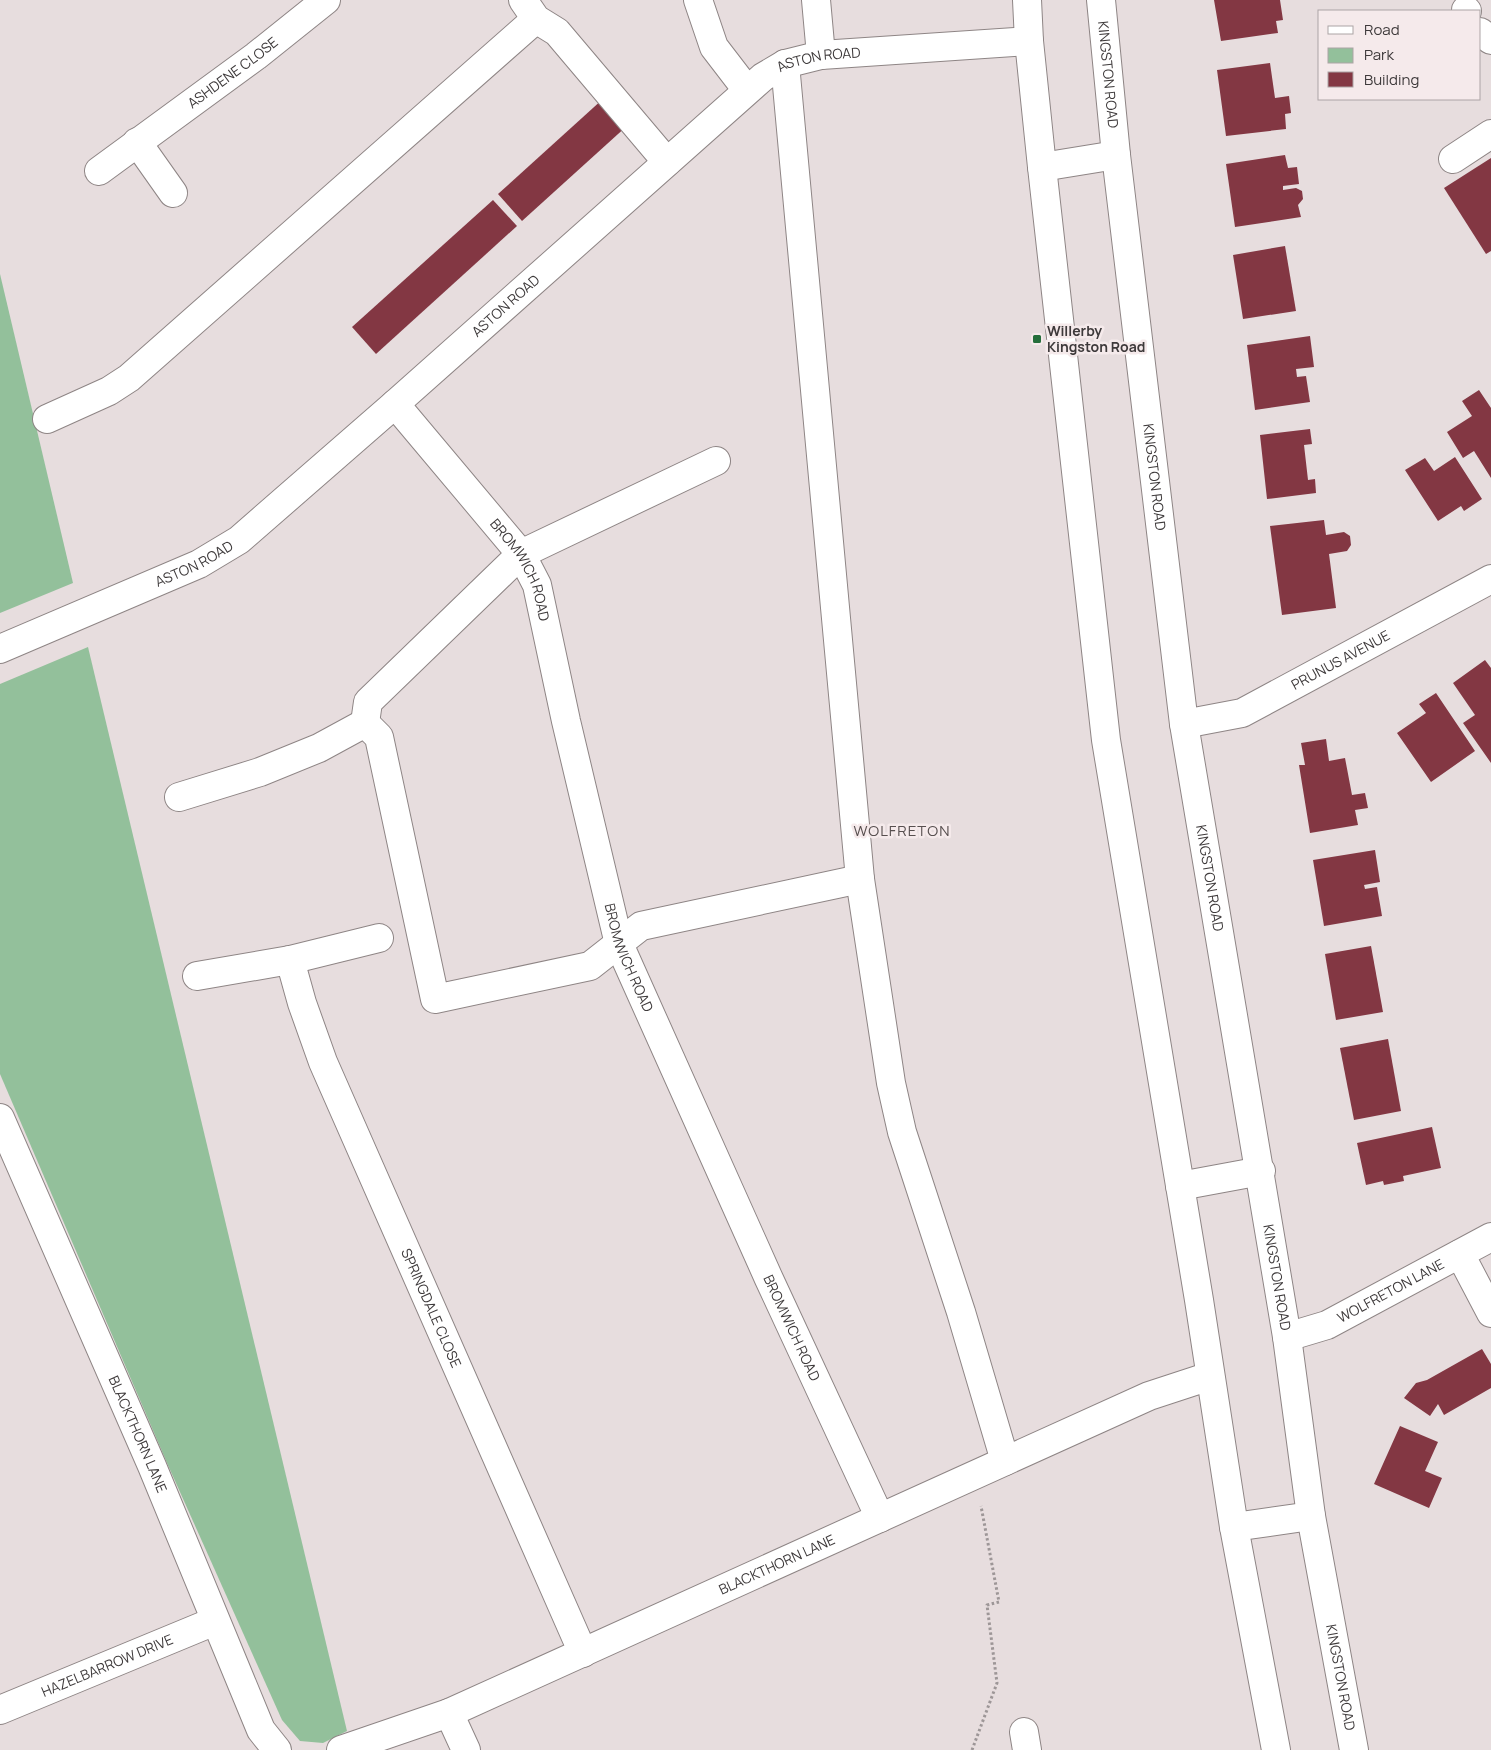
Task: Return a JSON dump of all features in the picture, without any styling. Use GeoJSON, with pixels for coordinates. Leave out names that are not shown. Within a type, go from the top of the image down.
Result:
{"type":"FeatureCollection","features":[{"type":"Feature","properties":{"kind":"street","name":"ASHDENE CLOSE"},"geometry":{"type":"LineString","coordinates":[[99,171],[256,56],[326,0]]}},
{"type":"Feature","properties":{"kind":"street"},"geometry":{"type":"LineString","coordinates":[[698,0],[714,47],[747,90]]}},
{"type":"Feature","properties":{"kind":"street"},"geometry":{"type":"LineString","coordinates":[[816,0],[821,55]]}},
{"type":"Feature","properties":{"kind":"street"},"geometry":{"type":"LineString","coordinates":[[1027,0],[1029,41],[1042,167],[1106,740],[1234,1527],[1276,1750]]}},
{"type":"Feature","properties":{"kind":"street","name":"KINGSTON ROAD"},"geometry":{"type":"LineString","coordinates":[[1101,0],[1116,155],[1184,724],[1287,1336],[1311,1516],[1354,1750]]}},
{"type":"Feature","properties":{"kind":"street"},"geometry":{"type":"LineString","coordinates":[[47,419],[109,391],[129,378],[529,10],[557,32],[667,162]]}},
{"type":"Feature","properties":{"kind":"street"},"geometry":{"type":"LineString","coordinates":[[1481,29],[1491,40]]}},
{"type":"Feature","properties":{"kind":"street","name":"ASTON ROAD"},"geometry":{"type":"LineString","coordinates":[[0,649],[199,564],[239,540],[395,404],[747,90],[763,77],[785,64],[821,55],[1029,41]]}},
{"type":"Feature","properties":{"kind":"street"},"geometry":{"type":"LineString","coordinates":[[785,64],[860,879],[891,1083],[902,1132],[962,1312],[1006,1461]]}},
{"type":"Feature","properties":{"kind":"street"},"geometry":{"type":"LineString","coordinates":[[1453,159],[1491,134]]}},
{"type":"Feature","properties":{"kind":"street"},"geometry":{"type":"LineString","coordinates":[[137,142],[173,193]]}},
{"type":"Feature","properties":{"kind":"street"},"geometry":{"type":"LineString","coordinates":[[1042,167],[1116,155]]}},
{"type":"Feature","properties":{"kind":"street","name":"BROMWICH ROAD"},"geometry":{"type":"LineString","coordinates":[[395,404],[521,554],[536,585],[619,944],[880,1518]]}},
{"type":"Feature","properties":{"kind":"street"},"geometry":{"type":"LineString","coordinates":[[365,723],[368,702],[521,554],[716,461]]}},
{"type":"Feature","properties":{"kind":"street","name":"PRUNUS AVENUE"},"geometry":{"type":"LineString","coordinates":[[1184,724],[1242,713],[1491,579]]}},
{"type":"Feature","properties":{"kind":"street"},"geometry":{"type":"LineString","coordinates":[[365,723],[379,737],[435,999],[590,966],[641,926],[860,879]]}},
{"type":"Feature","properties":{"kind":"street"},"geometry":{"type":"LineString","coordinates":[[179,797],[260,772],[320,748],[365,723]]}},
{"type":"Feature","properties":{"kind":"street"},"geometry":{"type":"LineString","coordinates":[[197,976],[290,960],[379,938]]}},
{"type":"Feature","properties":{"kind":"street","name":"SPRINGDALE CLOSE"},"geometry":{"type":"LineString","coordinates":[[290,960],[302,1003],[323,1062],[583,1654]]}},
{"type":"Feature","properties":{"kind":"street","name":"BLACKTHORN LANE"},"geometry":{"type":"LineString","coordinates":[[0,1118],[152,1466],[261,1730],[277,1750]]}},
{"type":"Feature","properties":{"kind":"street"},"geometry":{"type":"LineString","coordinates":[[1180,1186],[1260,1172]]}},
{"type":"Feature","properties":{"kind":"street","name":"WOLFRETON LANE"},"geometry":{"type":"LineString","coordinates":[[1287,1336],[1327,1324],[1491,1237]]}},
{"type":"Feature","properties":{"kind":"street"},"geometry":{"type":"LineString","coordinates":[[1460,1254],[1491,1312]]}},
{"type":"Feature","properties":{"kind":"street","name":"BLACKTHORN LANE"},"geometry":{"type":"LineString","coordinates":[[342,1750],[449,1713],[583,1654],[1149,1396],[1210,1376]]}},
{"type":"Feature","properties":{"kind":"street"},"geometry":{"type":"LineString","coordinates":[[1234,1527],[1311,1516]]}},
{"type":"Feature","properties":{"kind":"street","name":"HAZELBARROW DRIVE"},"geometry":{"type":"LineString","coordinates":[[0,1710],[215,1621]]}},
{"type":"Feature","properties":{"kind":"street"},"geometry":{"type":"LineString","coordinates":[[449,1713],[466,1750]]}},
{"type":"Feature","properties":{"kind":"path"},"geometry":{"type":"LineString","coordinates":[[972,1750],[997,1683],[987,1605],[998,1602],[975,1476]]}},
{"type":"Feature","properties":{"kind":"green space"},"geometry":{"type":"Polygon","coordinates":[[[0,274],[73,583],[0,613],[0,274]]]}},
{"type":"Feature","properties":{"kind":"green space"},"geometry":{"type":"Polygon","coordinates":[[[88,647],[347,1731],[323,1743],[300,1741],[282,1720],[167,1463],[0,1074],[0,684],[88,647]]]}},
{"type":"Feature","properties":{"kind":"building"},"geometry":{"type":"Polygon","coordinates":[[[1214,0],[1280,0],[1283,20],[1276,21],[1278,33],[1221,41],[1214,0]]]}},
{"type":"Feature","properties":{"kind":"building"},"geometry":{"type":"Polygon","coordinates":[[[1270,63],[1275,98],[1289,96],[1291,113],[1285,114],[1286,129],[1226,136],[1217,70],[1270,63]]]}},
{"type":"Feature","properties":{"kind":"building"},"geometry":{"type":"Polygon","coordinates":[[[604,98],[628,125],[522,221],[498,194],[604,98]]]}},
{"type":"Feature","properties":{"kind":"building"},"geometry":{"type":"Polygon","coordinates":[[[1285,155],[1288,168],[1297,167],[1299,184],[1283,186],[1283,190],[1296,188],[1302,191],[1303,199],[1298,205],[1301,217],[1235,227],[1226,164],[1285,155]]]}},
{"type":"Feature","properties":{"kind":"building"},"geometry":{"type":"Polygon","coordinates":[[[1491,158],[1491,251],[1486,254],[1444,188],[1491,158]]]}},
{"type":"Feature","properties":{"kind":"building"},"geometry":{"type":"Polygon","coordinates":[[[493,200],[517,226],[376,354],[352,327],[493,200]]]}},
{"type":"Feature","properties":{"kind":"building"},"geometry":{"type":"Polygon","coordinates":[[[1285,246],[1296,311],[1243,319],[1233,255],[1285,246]]]}},
{"type":"Feature","properties":{"kind":"building"},"geometry":{"type":"Polygon","coordinates":[[[1310,336],[1314,367],[1296,369],[1297,377],[1306,376],[1310,402],[1255,410],[1247,345],[1310,336]]]}},
{"type":"Feature","properties":{"kind":"building"},"geometry":{"type":"Polygon","coordinates":[[[1479,390],[1491,408],[1491,478],[1474,451],[1463,458],[1447,432],[1472,416],[1462,401],[1479,390]]]}},
{"type":"Feature","properties":{"kind":"building"},"geometry":{"type":"Polygon","coordinates":[[[1310,429],[1312,444],[1304,445],[1308,480],[1315,479],[1316,493],[1267,499],[1260,435],[1310,429]]]}},
{"type":"Feature","properties":{"kind":"building"},"geometry":{"type":"Polygon","coordinates":[[[1455,457],[1482,499],[1464,511],[1461,506],[1438,521],[1405,470],[1425,458],[1434,471],[1455,457]]]}},
{"type":"Feature","properties":{"kind":"building"},"geometry":{"type":"Polygon","coordinates":[[[1324,520],[1326,535],[1344,532],[1350,536],[1351,545],[1347,551],[1329,554],[1336,608],[1282,615],[1270,526],[1324,520]]]}},
{"type":"Feature","properties":{"kind":"building"},"geometry":{"type":"Polygon","coordinates":[[[1485,660],[1491,668],[1491,763],[1463,723],[1475,715],[1453,683],[1485,660]]]}},
{"type":"Feature","properties":{"kind":"building"},"geometry":{"type":"Polygon","coordinates":[[[1436,693],[1475,751],[1431,782],[1397,733],[1426,713],[1419,704],[1436,693]]]}},
{"type":"Feature","properties":{"kind":"building"},"geometry":{"type":"Polygon","coordinates":[[[1326,739],[1329,761],[1345,758],[1352,795],[1365,793],[1368,808],[1355,810],[1358,825],[1310,833],[1299,765],[1305,765],[1301,743],[1326,739]]]}},
{"type":"Feature","properties":{"kind":"building"},"geometry":{"type":"Polygon","coordinates":[[[1375,850],[1380,882],[1364,885],[1365,889],[1377,887],[1382,916],[1324,926],[1313,860],[1375,850]]]}},
{"type":"Feature","properties":{"kind":"building"},"geometry":{"type":"Polygon","coordinates":[[[1371,946],[1383,1012],[1336,1020],[1325,954],[1371,946]]]}},
{"type":"Feature","properties":{"kind":"building"},"geometry":{"type":"Polygon","coordinates":[[[1388,1039],[1401,1111],[1354,1120],[1340,1048],[1388,1039]]]}},
{"type":"Feature","properties":{"kind":"building"},"geometry":{"type":"Polygon","coordinates":[[[1432,1127],[1441,1168],[1403,1176],[1404,1181],[1384,1185],[1383,1181],[1366,1185],[1357,1143],[1432,1127]]]}},
{"type":"Feature","properties":{"kind":"building"},"geometry":{"type":"Polygon","coordinates":[[[1482,1349],[1491,1364],[1491,1388],[1444,1415],[1438,1404],[1430,1416],[1404,1398],[1416,1383],[1427,1380],[1482,1349]]]}},
{"type":"Feature","properties":{"kind":"building"},"geometry":{"type":"Polygon","coordinates":[[[1400,1426],[1438,1442],[1425,1471],[1442,1478],[1429,1508],[1374,1484],[1400,1426]]]}},
{"type":"Feature","properties":{"kind":"place","name":"Willerby Kingston Road"},"geometry":{"type":"Point","coordinates":[1037,339]}},
{"type":"Feature","properties":{"kind":"district","name":"WOLFRETON"},"geometry":{"type":"Point","coordinates":[902,831]}}]}
